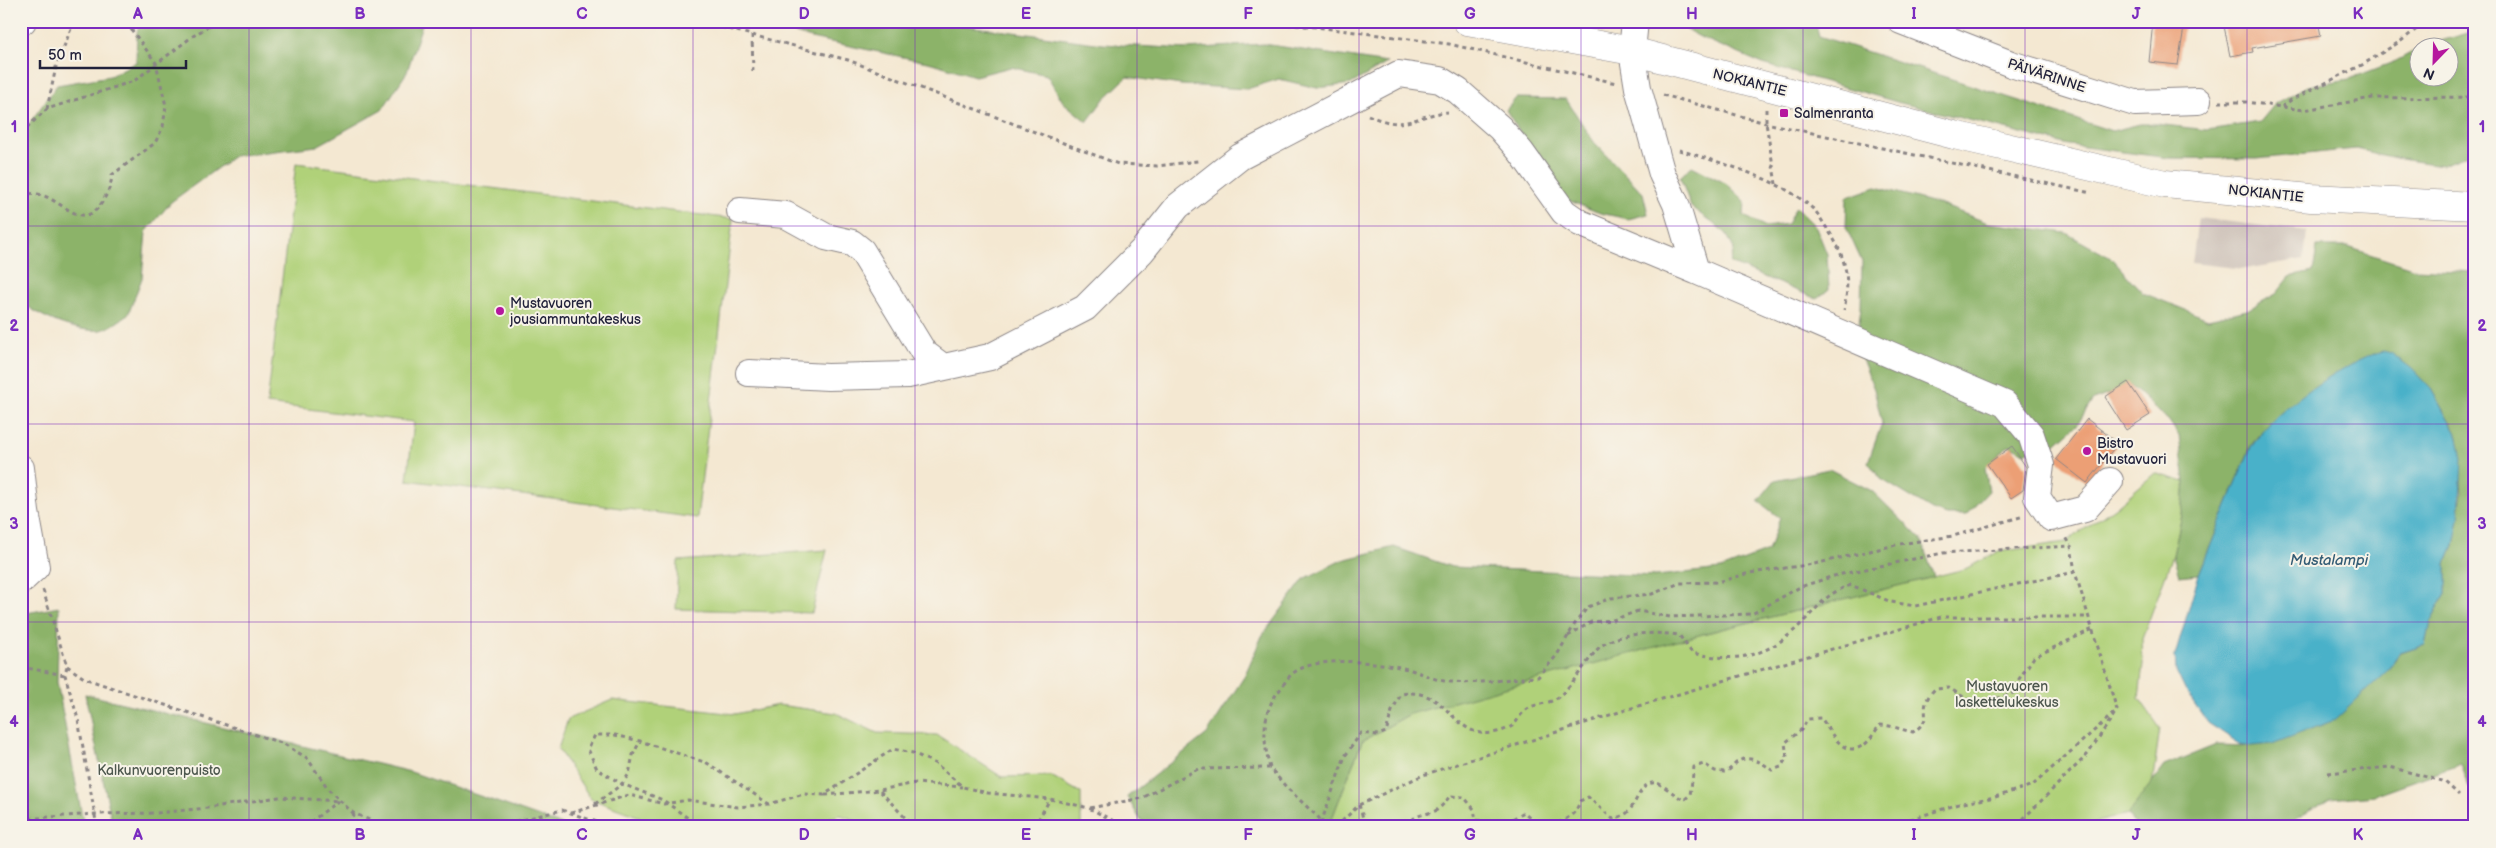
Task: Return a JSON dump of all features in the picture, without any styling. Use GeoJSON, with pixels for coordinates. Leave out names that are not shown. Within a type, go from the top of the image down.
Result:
{"type":"FeatureCollection","features":[{"type":"Feature","properties":{"kind":"main road","name":"NOKIANTIE"},"geometry":{"type":"LineString","coordinates":[[1467,21],[1632,51],[1954,135],[2164,184],[2329,199],[2475,206]]}},
{"type":"Feature","properties":{"kind":"main road","name":"NOKIANTIE"},"geometry":{"type":"LineString","coordinates":[[2059,160],[2307,184],[2475,192]]}},
{"type":"Feature","properties":{"kind":"street"},"geometry":{"type":"LineString","coordinates":[[1635,21],[1632,51],[1638,88],[1662,174],[1676,204],[1696,271]]}},
{"type":"Feature","properties":{"kind":"street","name":"PÄIVÄRINNE"},"geometry":{"type":"LineString","coordinates":[[1901,21],[2011,64],[2135,103],[2198,101]]}},
{"type":"Feature","properties":{"kind":"street"},"geometry":{"type":"LineString","coordinates":[[749,373],[828,377],[908,375],[990,357],[1086,308],[1142,251],[1178,206],[1240,157],[1399,74],[1440,80],[1458,91],[1522,152],[1564,212],[1580,222],[2005,404],[2031,435],[2041,466],[2037,497],[2041,516],[2085,509],[2110,481]]}},
{"type":"Feature","properties":{"kind":"street"},"geometry":{"type":"LineString","coordinates":[[740,210],[786,216],[826,238],[852,243],[862,251],[924,353],[944,367]]}},
{"type":"Feature","properties":{"kind":"street"},"geometry":{"type":"LineString","coordinates":[[21,468],[29,574]]}},
{"type":"Feature","properties":{"kind":"path"},"geometry":{"type":"LineString","coordinates":[[47,109],[56,67],[74,21]]}},
{"type":"Feature","properties":{"kind":"path"},"geometry":{"type":"LineString","coordinates":[[21,195],[37,194],[53,200],[76,214],[90,215],[96,212],[110,190],[112,176],[155,143],[163,127],[166,106],[156,63],[125,21]]}},
{"type":"Feature","properties":{"kind":"path"},"geometry":{"type":"LineString","coordinates":[[21,132],[47,109],[134,81],[156,63],[217,21]]}},
{"type":"Feature","properties":{"kind":"path"},"geometry":{"type":"LineString","coordinates":[[698,21],[848,60],[1118,164],[1157,166]]}},
{"type":"Feature","properties":{"kind":"path"},"geometry":{"type":"LineString","coordinates":[[1248,21],[1316,27],[1449,44],[1638,88]]}},
{"type":"Feature","properties":{"kind":"path"},"geometry":{"type":"LineString","coordinates":[[2282,107],[2291,100],[2362,65],[2427,21]]}},
{"type":"Feature","properties":{"kind":"path"},"geometry":{"type":"LineString","coordinates":[[752,35],[753,73]]}},
{"type":"Feature","properties":{"kind":"path"},"geometry":{"type":"LineString","coordinates":[[2198,101],[2246,102],[2304,110],[2372,98],[2475,97]]}},
{"type":"Feature","properties":{"kind":"path"},"geometry":{"type":"LineString","coordinates":[[1379,120],[1398,124],[1413,122],[1434,113],[1479,109]]}},
{"type":"Feature","properties":{"kind":"path"},"geometry":{"type":"LineString","coordinates":[[1766,109],[1766,123],[1776,185]]}},
{"type":"Feature","properties":{"kind":"path"},"geometry":{"type":"LineString","coordinates":[[1652,142],[1733,167],[1776,185],[1813,208],[1840,248],[1848,281],[1839,333]]}},
{"type":"Feature","properties":{"kind":"path"},"geometry":{"type":"LineString","coordinates":[[2009,827],[2023,819],[2088,754],[2117,710],[2075,572],[2071,546],[2058,523],[2041,516],[1814,564],[1750,573],[1718,582],[1680,583],[1652,594],[1611,598],[1588,607],[1557,655],[1538,677],[1468,684],[1442,681],[1410,669],[1362,662],[1313,664],[1292,673],[1274,697],[1265,725],[1265,748],[1270,768],[1322,825],[1345,756],[1361,733],[1378,735],[1386,732],[1392,711],[1401,694],[1411,692],[1428,696],[1452,713],[1463,726],[1478,734],[1495,732],[1513,727],[1530,708],[1556,700],[1597,649],[1617,639],[1655,632],[1679,635],[1692,654],[1719,659],[1749,657],[1790,635],[1832,592],[1851,585],[1891,602],[1915,606],[2075,572]]}},
{"type":"Feature","properties":{"kind":"path"},"geometry":{"type":"LineString","coordinates":[[1568,636],[1591,622],[1613,620],[1638,611],[1670,617],[1752,614],[1800,587],[1837,575],[1943,553],[2071,546]]}},
{"type":"Feature","properties":{"kind":"path"},"geometry":{"type":"LineString","coordinates":[[29,574],[67,666],[84,678],[284,744],[307,758],[339,801],[353,813],[386,827]]}},
{"type":"Feature","properties":{"kind":"path"},"geometry":{"type":"LineString","coordinates":[[1336,827],[1359,805],[1423,776],[1638,706],[1942,617],[2089,616]]}},
{"type":"Feature","properties":{"kind":"path"},"geometry":{"type":"LineString","coordinates":[[1551,827],[1570,818],[1577,811],[1580,801],[1588,797],[1614,819],[1626,814],[1636,803],[1644,786],[1650,784],[1663,786],[1670,793],[1684,800],[1690,794],[1694,767],[1704,764],[1715,771],[1724,772],[1739,761],[1752,759],[1761,761],[1772,770],[1781,767],[1787,757],[1785,744],[1802,729],[1808,719],[1821,718],[1839,745],[1852,749],[1863,746],[1880,725],[1891,725],[1899,730],[1913,732],[1922,726],[1927,716],[1927,699],[1935,689],[1949,688],[1977,705],[1996,700],[2013,693],[2019,679],[2034,657],[2093,628]]}},
{"type":"Feature","properties":{"kind":"path"},"geometry":{"type":"LineString","coordinates":[[67,666],[64,675],[78,720],[97,827]]}},
{"type":"Feature","properties":{"kind":"path"},"geometry":{"type":"LineString","coordinates":[[21,668],[64,675]]}},
{"type":"Feature","properties":{"kind":"path"},"geometry":{"type":"LineString","coordinates":[[1907,827],[1910,819],[2033,785],[2117,710]]}},
{"type":"Feature","properties":{"kind":"path"},"geometry":{"type":"LineString","coordinates":[[700,827],[668,803],[622,784],[597,769],[588,749],[595,734],[615,735],[640,740],[707,763],[769,804]]}},
{"type":"Feature","properties":{"kind":"path"},"geometry":{"type":"LineString","coordinates":[[591,807],[622,784],[629,774],[633,755],[640,740]]}},
{"type":"Feature","properties":{"kind":"path"},"geometry":{"type":"LineString","coordinates":[[824,795],[893,749],[913,753],[936,764],[963,787]]}},
{"type":"Feature","properties":{"kind":"path"},"geometry":{"type":"LineString","coordinates":[[2328,773],[2390,766],[2445,782],[2459,795]]}},
{"type":"Feature","properties":{"kind":"path"},"geometry":{"type":"LineString","coordinates":[[1089,808],[1142,798],[1198,769],[1270,768]]}},
{"type":"Feature","properties":{"kind":"path"},"geometry":{"type":"LineString","coordinates":[[571,813],[629,795],[668,803],[688,800],[738,807],[769,804],[804,794],[824,795],[880,790],[916,783],[963,787],[988,793],[1050,799],[1089,808],[1125,827]]}},
{"type":"Feature","properties":{"kind":"path"},"geometry":{"type":"LineString","coordinates":[[880,790],[914,827]]}},
{"type":"Feature","properties":{"kind":"path"},"geometry":{"type":"LineString","coordinates":[[1408,827],[1410,822],[1420,814],[1436,810],[1450,796],[1464,797],[1474,809],[1476,820],[1481,821],[1485,827]]}},
{"type":"Feature","properties":{"kind":"path"},"geometry":{"type":"LineString","coordinates":[[21,819],[165,812],[279,797],[339,801]]}},
{"type":"Feature","properties":{"kind":"path"},"geometry":{"type":"LineString","coordinates":[[1034,827],[1050,799]]}},
{"type":"Feature","properties":{"kind":"path"},"geometry":{"type":"LineString","coordinates":[[304,827],[339,801]]}},
{"type":"Feature","properties":{"kind":"path"},"geometry":{"type":"LineString","coordinates":[[1359,805],[1366,827]]}},
{"type":"Feature","properties":{"kind":"path"},"geometry":{"type":"LineString","coordinates":[[492,827],[562,810],[611,827]]}},
{"type":"Feature","properties":{"kind":"path"},"geometry":{"type":"LineString","coordinates":[[1512,827],[1514,818],[1524,812],[1539,826],[1543,827]]}},
{"type":"Feature","properties":{"kind":"path"},"geometry":{"type":"LineString","coordinates":[[353,813],[356,827]]}},
{"type":"Feature","properties":{"kind":"path"},"geometry":{"type":"LineString","coordinates":[[595,821],[596,827]]}},
{"type":"Feature","properties":{"kind":"path"},"geometry":{"type":"LineString","coordinates":[[692,821],[758,827]]}},
{"type":"Feature","properties":{"kind":"shaded area"},"geometry":{"type":"Polygon","coordinates":[[[2198,218],[2307,231],[2304,259],[2245,269],[2192,263],[2198,218]]]}},
{"type":"Feature","properties":{"kind":"green space"},"geometry":{"type":"Polygon","coordinates":[[[141,21],[423,21],[407,72],[382,110],[317,146],[234,156],[171,202],[146,232],[142,278],[128,315],[101,330],[81,329],[47,318],[21,300],[21,196],[24,179],[21,173],[21,135],[57,85],[110,76],[136,62],[137,32],[141,21]]]}},
{"type":"Feature","properties":{"kind":"green space"},"geometry":{"type":"Polygon","coordinates":[[[756,21],[930,21],[1103,44],[1187,49],[1264,44],[1387,63],[1351,84],[1317,88],[1279,79],[1247,89],[1181,85],[1127,77],[1104,99],[1087,122],[1063,102],[1047,75],[1011,67],[975,76],[932,63],[811,38],[756,21]]]}},
{"type":"Feature","properties":{"kind":"green space"},"geometry":{"type":"Polygon","coordinates":[[[1671,21],[1815,21],[1819,36],[2112,131],[2140,124],[2207,130],[2260,122],[2275,104],[2307,86],[2349,79],[2408,54],[2408,88],[2458,88],[2458,38],[2451,38],[2475,31],[2475,152],[2442,165],[2400,159],[2356,149],[2256,159],[2169,158],[2069,145],[1897,102],[1763,64],[1700,37],[1671,21]]]}},
{"type":"Feature","properties":{"kind":"green space"},"geometry":{"type":"Polygon","coordinates":[[[1516,98],[1566,99],[1594,142],[1643,193],[1648,214],[1628,219],[1600,213],[1567,200],[1553,185],[1506,110],[1516,98]]]}},
{"type":"Feature","properties":{"kind":"green space","name":"Mustavuoren jousiammuntakeskus"},"geometry":{"type":"Polygon","coordinates":[[[296,163],[733,219],[697,518],[407,480],[414,422],[267,404],[296,163]]]}},
{"type":"Feature","properties":{"kind":"green space"},"geometry":{"type":"Polygon","coordinates":[[[1692,166],[1727,184],[1745,201],[1744,216],[1766,227],[1787,224],[1796,207],[1816,227],[1827,254],[1829,289],[1817,299],[1730,263],[1734,249],[1726,233],[1691,207],[1680,177],[1692,166]]]}},
{"type":"Feature","properties":{"kind":"green space"},"geometry":{"type":"Polygon","coordinates":[[[1876,187],[1939,204],[1988,223],[2066,233],[2111,258],[2143,293],[2208,319],[2247,310],[2276,294],[2290,277],[2313,272],[2317,247],[2348,247],[2415,269],[2475,272],[2475,785],[2469,787],[2461,764],[2374,795],[2330,799],[2282,827],[2135,827],[2128,814],[2164,766],[2216,745],[2252,746],[2369,686],[2387,671],[2401,653],[2425,645],[2430,622],[2446,593],[2446,564],[2454,545],[2462,493],[2458,437],[2431,389],[2309,392],[2284,410],[2257,437],[2251,446],[2199,574],[2179,576],[2173,555],[2182,515],[2185,482],[2179,436],[2169,421],[2131,386],[2093,400],[2077,425],[2052,447],[2039,445],[2025,453],[2009,445],[1985,468],[1989,491],[1966,515],[1947,515],[1932,510],[1881,479],[1868,462],[1882,423],[1874,389],[1862,359],[1855,353],[1861,308],[1862,262],[1846,227],[1847,197],[1876,187]]]}},
{"type":"Feature","properties":{"kind":"green space"},"geometry":{"type":"Polygon","coordinates":[[[1829,469],[1872,491],[1921,539],[1934,577],[1710,632],[1410,714],[1362,741],[1329,826],[1261,827],[1210,823],[1158,827],[1141,821],[1127,797],[1207,734],[1244,677],[1262,636],[1304,579],[1342,560],[1394,547],[1452,567],[1656,576],[1721,569],[1768,551],[1780,518],[1758,501],[1775,480],[1829,469]]]}},
{"type":"Feature","properties":{"kind":"green space","name":"Mustavuoren laskettelukeskus"},"geometry":{"type":"Polygon","coordinates":[[[2155,473],[2185,482],[2182,515],[2173,555],[2142,639],[2143,665],[2139,698],[2160,728],[2152,785],[2128,814],[2079,827],[1329,826],[1362,741],[1410,714],[1538,677],[1710,632],[1965,569],[1998,552],[2066,542],[2116,507],[2155,473]]]}},
{"type":"Feature","properties":{"kind":"green space"},"geometry":{"type":"Polygon","coordinates":[[[827,550],[812,613],[676,609],[678,561],[827,550]]]}},
{"type":"Feature","properties":{"kind":"green space"},"geometry":{"type":"Polygon","coordinates":[[[59,607],[57,682],[84,827],[21,827],[21,614],[59,607]]]}},
{"type":"Feature","properties":{"kind":"green space","name":"Kalkunvuorenpuisto"},"geometry":{"type":"Polygon","coordinates":[[[85,694],[411,772],[568,827],[113,827],[85,694]]]}},
{"type":"Feature","properties":{"kind":"green space"},"geometry":{"type":"Polygon","coordinates":[[[612,700],[735,714],[778,705],[836,713],[877,733],[937,735],[1002,777],[1051,776],[1081,793],[1081,827],[873,827],[841,815],[788,827],[662,825],[591,799],[558,749],[568,719],[612,700]]]}},
{"type":"Feature","properties":{"kind":"water","name":"Mustalampi"},"geometry":{"type":"Polygon","coordinates":[[[2383,351],[2391,353],[2411,368],[2431,389],[2458,437],[2462,458],[2459,519],[2454,545],[2446,564],[2446,593],[2430,622],[2425,645],[2400,653],[2387,671],[2335,720],[2272,744],[2252,746],[2240,744],[2208,723],[2185,690],[2176,671],[2175,656],[2199,574],[2248,454],[2270,423],[2306,392],[2326,379],[2366,357],[2383,351]]]}},
{"type":"Feature","properties":{"kind":"building"},"geometry":{"type":"Polygon","coordinates":[[[2153,21],[2185,21],[2178,65],[2149,62],[2153,21]]]}},
{"type":"Feature","properties":{"kind":"building"},"geometry":{"type":"Polygon","coordinates":[[[2223,21],[2318,21],[2321,36],[2252,48],[2253,52],[2230,56],[2223,21]]]}},
{"type":"Feature","properties":{"kind":"building"},"geometry":{"type":"Polygon","coordinates":[[[2128,382],[2150,415],[2126,430],[2105,397],[2128,382]]]}},
{"type":"Feature","properties":{"kind":"building","name":"Bistro Mustavuori"},"geometry":{"type":"Polygon","coordinates":[[[2087,419],[2118,443],[2087,483],[2056,459],[2087,419]]]}},
{"type":"Feature","properties":{"kind":"building"},"geometry":{"type":"Polygon","coordinates":[[[2012,446],[2026,467],[2023,490],[2011,498],[1987,464],[2012,446]]]}},
{"type":"Feature","properties":{"kind":"place","name":"Salmenranta"},"geometry":{"type":"Point","coordinates":[1784,113]}},
{"type":"Feature","properties":{"kind":"place","name":"Mustavuoren jousiammuntakeskus"},"geometry":{"type":"Point","coordinates":[500,311]}},
{"type":"Feature","properties":{"kind":"place","name":"Bistro Mustavuori"},"geometry":{"type":"Point","coordinates":[2087,451]}}]}
